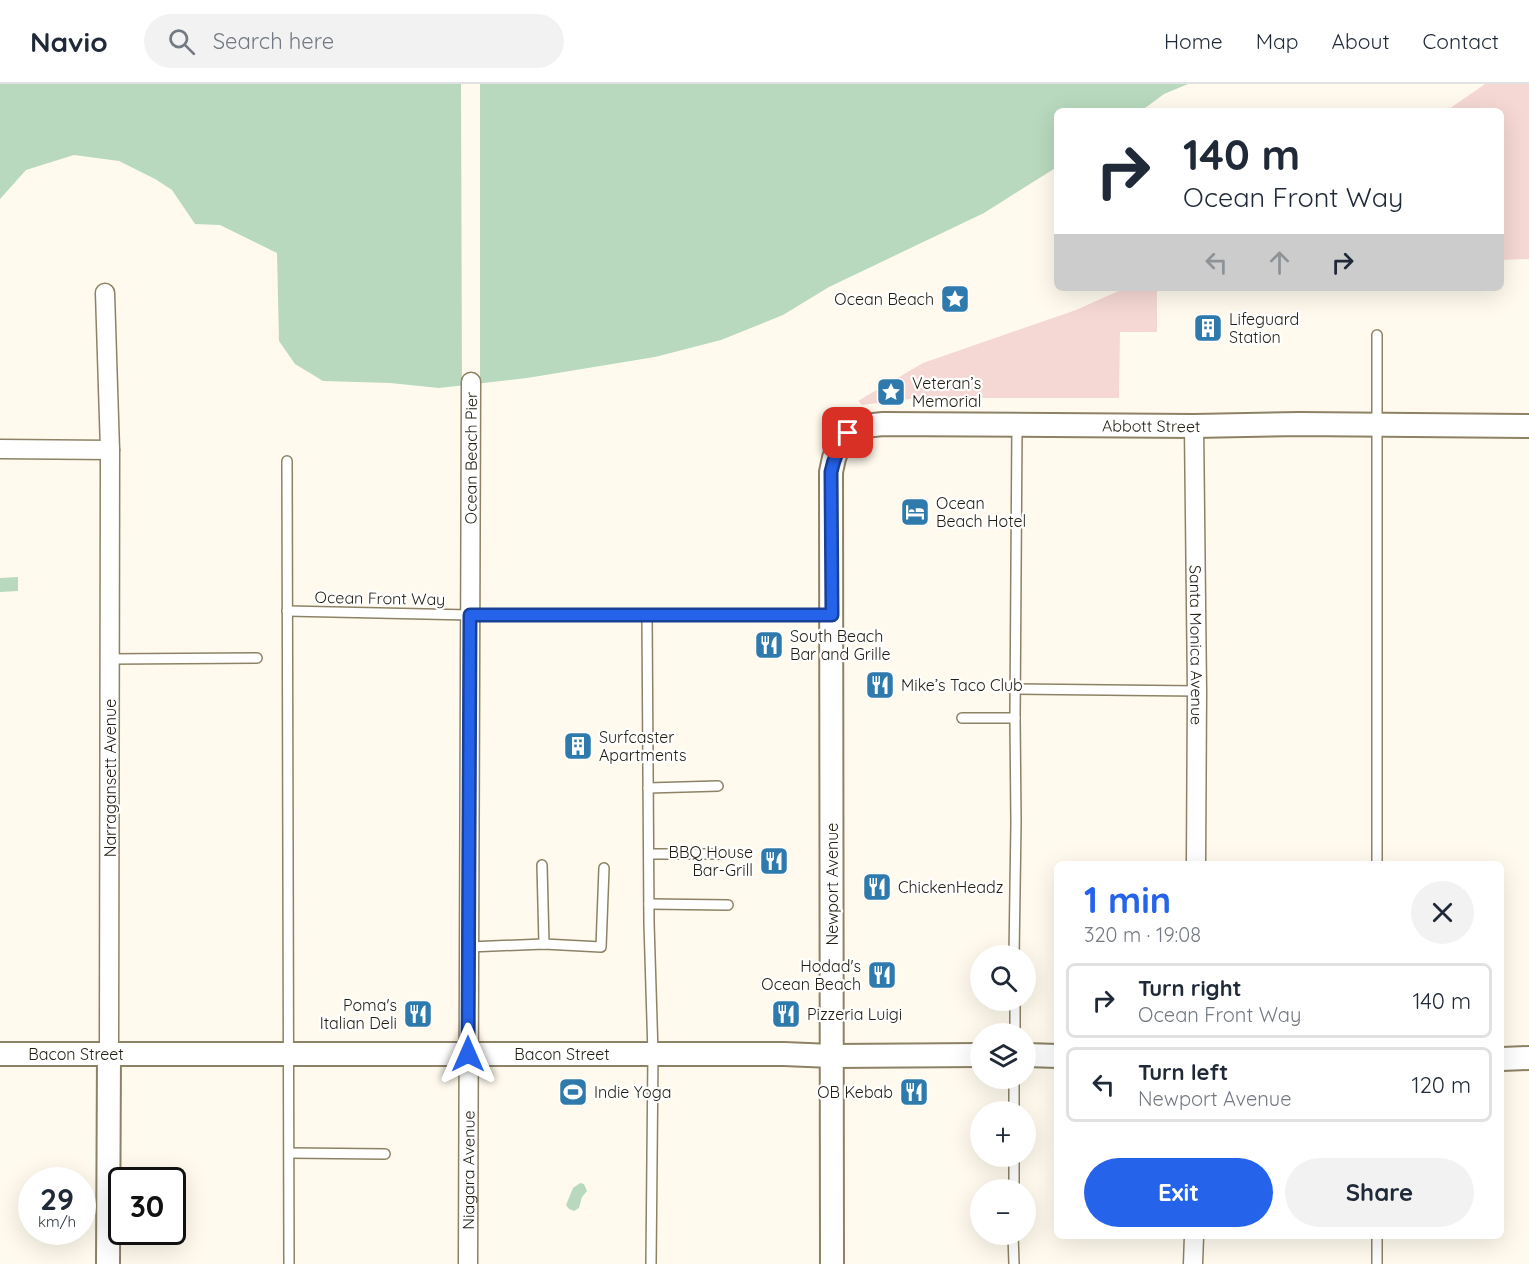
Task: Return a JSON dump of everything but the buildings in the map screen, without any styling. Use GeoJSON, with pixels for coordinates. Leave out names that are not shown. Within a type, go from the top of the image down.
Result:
{"type":"FeatureCollection","features":[{"type":"Feature","properties":{"kind":"street","name":"Narragansett Avenue"},"geometry":{"type":"LineString","coordinates":[[105,292],[110,450],[108,1264]]}},
{"type":"Feature","properties":{"kind":"street","name":"Ocean Beach Pier"},"geometry":{"type":"LineString","coordinates":[[470,536],[471,382]]}},
{"type":"Feature","properties":{"kind":"street","name":"Abbott Street"},"geometry":{"type":"LineString","coordinates":[[831,503],[831,472],[834,458],[848,433],[864,426],[883,424],[1194,426],[1288,424],[1529,426]]}},
{"type":"Feature","properties":{"kind":"street","name":"Santa Monica Avenue"},"geometry":{"type":"LineString","coordinates":[[1194,426],[1196,861]]}},
{"type":"Feature","properties":{"kind":"street"},"geometry":{"type":"LineString","coordinates":[[0,449],[110,450]]}},
{"type":"Feature","properties":{"kind":"street","name":"Newport Avenue"},"geometry":{"type":"LineString","coordinates":[[831,503],[832,1264]]}},
{"type":"Feature","properties":{"kind":"street","name":"Niagara Avenue"},"geometry":{"type":"LineString","coordinates":[[468,1264],[470,536]]}},
{"type":"Feature","properties":{"kind":"street","name":"Bacon Street"},"geometry":{"type":"LineString","coordinates":[[0,1054],[970,1055]]}},
{"type":"Feature","properties":{"kind":"street"},"geometry":{"type":"LineString","coordinates":[[1036,1055],[1054,1056]]}},
{"type":"Feature","properties":{"kind":"street"},"geometry":{"type":"LineString","coordinates":[[1504,1059],[1529,1059]]}},
{"type":"Feature","properties":{"kind":"street"},"geometry":{"type":"LineString","coordinates":[[1193,1264],[1194,1239]]}},
{"type":"Feature","properties":{"kind":"lane"},"geometry":{"type":"LineString","coordinates":[[1377,335],[1377,861]]}},
{"type":"Feature","properties":{"kind":"lane"},"geometry":{"type":"LineString","coordinates":[[1014,945],[1017,425]]}},
{"type":"Feature","properties":{"kind":"lane"},"geometry":{"type":"LineString","coordinates":[[287,461],[289,1264]]}},
{"type":"Feature","properties":{"kind":"lane","name":"Ocean Front Way"},"geometry":{"type":"LineString","coordinates":[[287,611],[470,615],[832,615]]}},
{"type":"Feature","properties":{"kind":"lane"},"geometry":{"type":"LineString","coordinates":[[647,614],[649,904],[653,1054],[651,1264]]}},
{"type":"Feature","properties":{"kind":"lane"},"geometry":{"type":"LineString","coordinates":[[110,659],[257,658]]}},
{"type":"Feature","properties":{"kind":"lane"},"geometry":{"type":"LineString","coordinates":[[1015,689],[1197,691]]}},
{"type":"Feature","properties":{"kind":"lane"},"geometry":{"type":"LineString","coordinates":[[962,718],[1015,718]]}},
{"type":"Feature","properties":{"kind":"lane"},"geometry":{"type":"LineString","coordinates":[[648,788],[718,786]]}},
{"type":"Feature","properties":{"kind":"lane"},"geometry":{"type":"LineString","coordinates":[[649,854],[723,854]]}},
{"type":"Feature","properties":{"kind":"lane"},"geometry":{"type":"LineString","coordinates":[[542,865],[544,944]]}},
{"type":"Feature","properties":{"kind":"lane"},"geometry":{"type":"LineString","coordinates":[[469,947],[544,944],[601,947],[604,868]]}},
{"type":"Feature","properties":{"kind":"lane"},"geometry":{"type":"LineString","coordinates":[[649,904],[728,905]]}},
{"type":"Feature","properties":{"kind":"lane"},"geometry":{"type":"LineString","coordinates":[[290,1154],[385,1154]]}},
{"type":"Feature","properties":{"kind":"lane"},"geometry":{"type":"LineString","coordinates":[[1377,1239],[1377,1264]]}},
{"type":"Feature","properties":{"kind":"lane"},"geometry":{"type":"LineString","coordinates":[[1013,1245],[1014,1264]]}},
{"type":"Feature","properties":{"kind":"shaded area"},"geometry":{"type":"Polygon","coordinates":[[[0,84],[1188,84],[1164,94],[1145,108],[1054,108],[1054,169],[984,213],[829,287],[783,315],[721,340],[655,357],[527,378],[439,388],[390,383],[323,381],[295,364],[279,341],[277,253],[220,225],[195,224],[172,190],[119,161],[74,155],[26,170],[0,199],[0,84]]]}},
{"type":"Feature","properties":{"kind":"shaded area"},"geometry":{"type":"Polygon","coordinates":[[[1485,84],[1529,84],[1529,259],[1504,260],[1504,108],[1450,108],[1485,84]]]}},
{"type":"Feature","properties":{"kind":"shaded area"},"geometry":{"type":"Polygon","coordinates":[[[1118,291],[1157,291],[1157,332],[1120,332],[1119,398],[918,398],[862,405],[858,401],[923,363],[1076,310],[1118,291]]]}},
{"type":"Feature","properties":{"kind":"shaded area"},"geometry":{"type":"Polygon","coordinates":[[[18,577],[18,591],[0,592],[0,578],[18,577]]]}},
{"type":"Feature","properties":{"kind":"shaded area"},"geometry":{"type":"Polygon","coordinates":[[[580,1183],[584,1184],[587,1191],[582,1197],[579,1208],[574,1211],[566,1205],[573,1188],[580,1183]]]}},
{"type":"Feature","properties":{"kind":"pier"},"geometry":{"type":"Polygon","coordinates":[[[461,84],[480,84],[480,386],[462,388],[461,84]]]}},
{"type":"Feature","properties":{"kind":"place","name":"Ocean Beach"},"geometry":{"type":"Point","coordinates":[955,299]}},
{"type":"Feature","properties":{"kind":"place","name":"Lifeguard Station"},"geometry":{"type":"Point","coordinates":[1208,328]}},
{"type":"Feature","properties":{"kind":"place","name":"Veteran’s Memorial"},"geometry":{"type":"Point","coordinates":[891,392]}},
{"type":"Feature","properties":{"kind":"place","name":"Ocean Beach Hotel"},"geometry":{"type":"Point","coordinates":[915,512]}},
{"type":"Feature","properties":{"kind":"place","name":"South Beach Bar and Grille"},"geometry":{"type":"Point","coordinates":[769,645]}},
{"type":"Feature","properties":{"kind":"place","name":"Mike’s Taco Club"},"geometry":{"type":"Point","coordinates":[880,685]}},
{"type":"Feature","properties":{"kind":"place","name":"Surfcaster Apartments"},"geometry":{"type":"Point","coordinates":[578,746]}},
{"type":"Feature","properties":{"kind":"place","name":"BBQ House Bar-Grill"},"geometry":{"type":"Point","coordinates":[774,861]}},
{"type":"Feature","properties":{"kind":"place","name":"ChickenHeadz"},"geometry":{"type":"Point","coordinates":[877,887]}},
{"type":"Feature","properties":{"kind":"place","name":"Hodad's Ocean Beach"},"geometry":{"type":"Point","coordinates":[882,975]}},
{"type":"Feature","properties":{"kind":"place","name":"Poma's Italian Deli"},"geometry":{"type":"Point","coordinates":[418,1014]}},
{"type":"Feature","properties":{"kind":"place","name":"Pizzeria Luigi"},"geometry":{"type":"Point","coordinates":[786,1014]}},
{"type":"Feature","properties":{"kind":"place","name":"Indie Yoga"},"geometry":{"type":"Point","coordinates":[573,1092]}},
{"type":"Feature","properties":{"kind":"place","name":"OB Kebab"},"geometry":{"type":"Point","coordinates":[914,1092]}},
{"type":"Feature","properties":{"kind":"route"},"geometry":{"type":"LineString","coordinates":[[468,1054],[470,615],[832,615],[831,472],[834,458],[848,433]]}}]}
